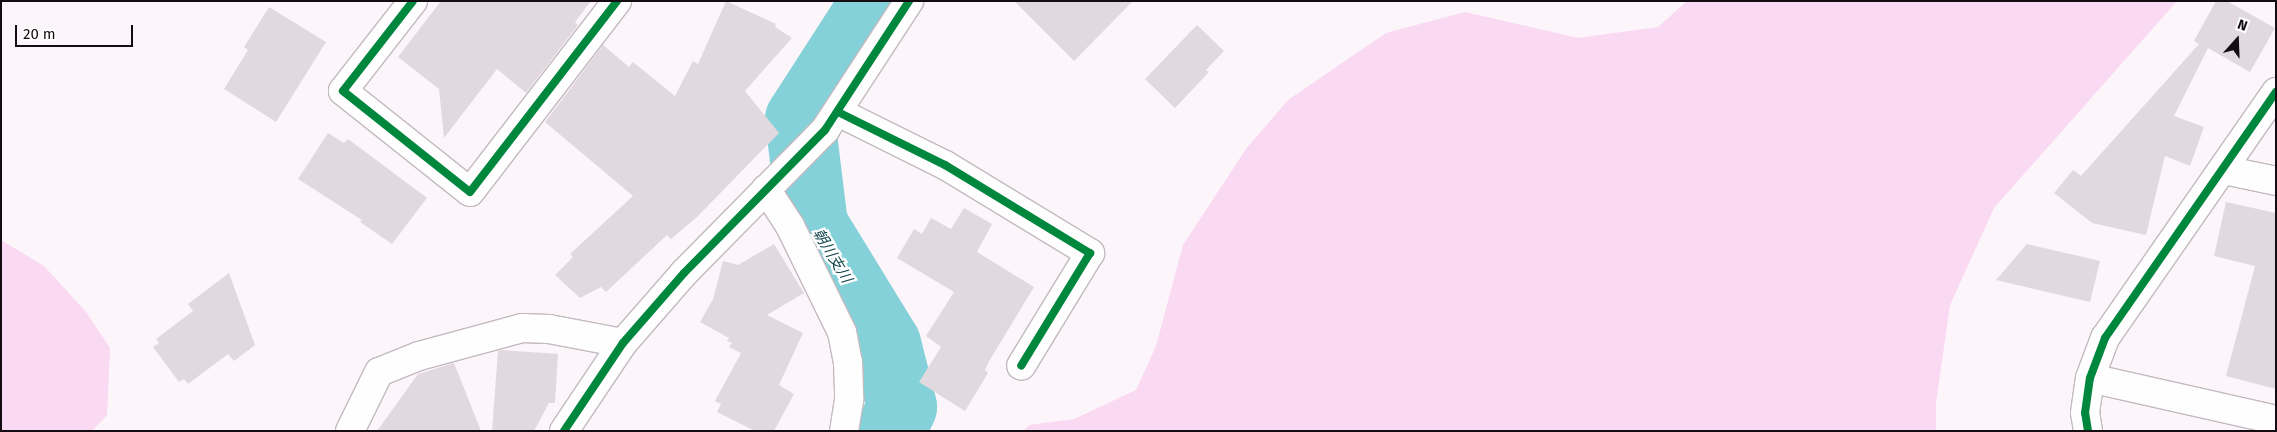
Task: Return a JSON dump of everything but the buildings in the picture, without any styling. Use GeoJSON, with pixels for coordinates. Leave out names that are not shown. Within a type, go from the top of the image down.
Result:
{"type":"FeatureCollection","features":[{"type":"Feature","properties":{"kind":"street"},"geometry":{"type":"LineString","coordinates":[[413,1],[343,91],[470,192],[617,1]]}},
{"type":"Feature","properties":{"kind":"street"},"geometry":{"type":"LineString","coordinates":[[564,431],[623,343],[703,252],[832,121],[909,1]]}},
{"type":"Feature","properties":{"kind":"street"},"geometry":{"type":"LineString","coordinates":[[2088,431],[2085,413],[2090,378],[2106,338],[2224,170],[2276,92]]}},
{"type":"Feature","properties":{"kind":"street"},"geometry":{"type":"LineString","coordinates":[[832,121],[945,165],[1090,253],[1021,366]]}},
{"type":"Feature","properties":{"kind":"street"},"geometry":{"type":"LineString","coordinates":[[2224,170],[2276,181]]}},
{"type":"Feature","properties":{"kind":"street"},"geometry":{"type":"LineString","coordinates":[[766,189],[790,226],[842,332],[848,362],[849,391],[844,431]]}},
{"type":"Feature","properties":{"kind":"street"},"geometry":{"type":"LineString","coordinates":[[350,431],[379,372],[419,356],[522,328],[549,329],[623,343]]}},
{"type":"Feature","properties":{"kind":"street"},"geometry":{"type":"LineString","coordinates":[[2090,378],[2276,420]]}},
{"type":"Feature","properties":{"kind":"shaded area"},"geometry":{"type":"Polygon","coordinates":[[[1687,1],[2177,1],[1994,208],[1950,305],[1936,403],[1936,431],[1024,431],[1029,425],[1074,419],[1136,390],[1156,346],[1183,245],[1246,149],[1288,100],[1386,33],[1465,12],[1578,38],[1658,27],[1687,1]]]}},
{"type":"Feature","properties":{"kind":"shaded area"},"geometry":{"type":"Polygon","coordinates":[[[1,240],[44,266],[86,312],[110,348],[107,415],[92,431],[1,431],[1,240]]]}},
{"type":"Feature","properties":{"kind":"waterway","name":"朝川支川"},"geometry":{"type":"LineString","coordinates":[[876,1],[800,119],[813,225],[886,344],[902,407],[891,431]]}},
{"type":"Feature","properties":{"kind":"cycle path"},"geometry":{"type":"LineString","coordinates":[[413,1],[343,91],[470,192],[617,1]]}},
{"type":"Feature","properties":{"kind":"cycle path"},"geometry":{"type":"LineString","coordinates":[[564,431],[623,343],[684,273],[825,130],[909,1]]}},
{"type":"Feature","properties":{"kind":"cycle path"},"geometry":{"type":"LineString","coordinates":[[2088,431],[2085,413],[2090,378],[2105,338],[2276,92]]}},
{"type":"Feature","properties":{"kind":"cycle path"},"geometry":{"type":"LineString","coordinates":[[838,112],[945,165],[1090,253],[1021,366]]}}]}
